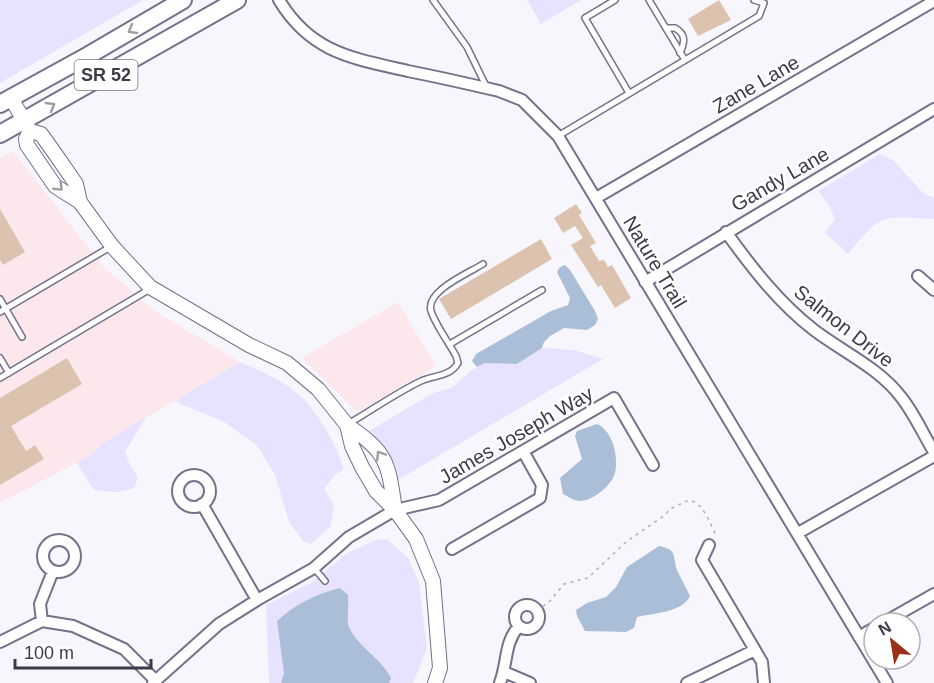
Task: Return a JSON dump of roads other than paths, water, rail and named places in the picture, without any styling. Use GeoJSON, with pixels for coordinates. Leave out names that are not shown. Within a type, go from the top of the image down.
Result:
{"type":"FeatureCollection","features":[{"type":"Feature","properties":{"kind":"main road","name":"SR 52"},"geometry":{"type":"LineString","coordinates":[[6,101],[183,0]]}},
{"type":"Feature","properties":{"kind":"main road","name":"SR 52"},"geometry":{"type":"LineString","coordinates":[[0,134],[27,126],[237,0]]}},
{"type":"Feature","properties":{"kind":"street","name":"Nature Trail"},"geometry":{"type":"LineString","coordinates":[[279,0],[287,14],[302,31],[320,44],[345,57],[499,91],[522,100],[558,136],[887,683]]}},
{"type":"Feature","properties":{"kind":"street","name":"Zane Lane"},"geometry":{"type":"LineString","coordinates":[[596,198],[934,1]]}},
{"type":"Feature","properties":{"kind":"street"},"geometry":{"type":"LineString","coordinates":[[6,101],[27,126],[41,134],[76,184],[80,202],[112,246],[152,288],[249,345],[287,363],[318,389],[346,425],[368,440],[381,453],[386,465],[395,510]]}},
{"type":"Feature","properties":{"kind":"street","name":"Gandy Lane"},"geometry":{"type":"LineString","coordinates":[[645,282],[934,109]]}},
{"type":"Feature","properties":{"kind":"street","name":"Salmon Drive"},"geometry":{"type":"LineString","coordinates":[[726,232],[755,271],[784,304],[816,331],[863,362],[901,396],[934,454]]}},
{"type":"Feature","properties":{"kind":"street"},"geometry":{"type":"LineString","coordinates":[[918,276],[934,290]]}},
{"type":"Feature","properties":{"kind":"street","name":"James Joseph Way"},"geometry":{"type":"LineString","coordinates":[[155,682],[219,624],[314,568],[350,537],[395,510],[439,500],[614,398],[653,465]]}},
{"type":"Feature","properties":{"kind":"street"},"geometry":{"type":"LineString","coordinates":[[346,425],[352,446],[362,467],[376,491],[395,510],[416,539],[433,581],[441,668],[435,683]]}},
{"type":"Feature","properties":{"kind":"street"},"geometry":{"type":"LineString","coordinates":[[452,549],[540,498],[542,485],[523,451]]}},
{"type":"Feature","properties":{"kind":"street"},"geometry":{"type":"LineString","coordinates":[[798,533],[934,454]]}},
{"type":"Feature","properties":{"kind":"street"},"geometry":{"type":"LineString","coordinates":[[202,504],[257,600]]}},
{"type":"Feature","properties":{"kind":"street"},"geometry":{"type":"LineString","coordinates":[[709,545],[702,560],[762,662],[764,683]]}},
{"type":"Feature","properties":{"kind":"street"},"geometry":{"type":"LineString","coordinates":[[42,621],[40,604],[53,571]]}},
{"type":"Feature","properties":{"kind":"street"},"geometry":{"type":"LineString","coordinates":[[904,611],[934,594]]}},
{"type":"Feature","properties":{"kind":"street"},"geometry":{"type":"LineString","coordinates":[[532,606],[539,618],[536,625],[526,629],[519,626],[516,615],[520,608],[532,606]]}},
{"type":"Feature","properties":{"kind":"street"},"geometry":{"type":"LineString","coordinates":[[0,642],[42,621],[73,626],[124,649],[155,682]]}},
{"type":"Feature","properties":{"kind":"street"},"geometry":{"type":"LineString","coordinates":[[519,626],[510,636],[502,678],[530,683]]}},
{"type":"Feature","properties":{"kind":"street"},"geometry":{"type":"LineString","coordinates":[[687,683],[755,650]]}},
{"type":"Feature","properties":{"kind":"lane"},"geometry":{"type":"LineString","coordinates":[[433,0],[467,47],[487,88]]}},
{"type":"Feature","properties":{"kind":"lane"},"geometry":{"type":"LineString","coordinates":[[615,0],[585,18],[629,93]]}},
{"type":"Feature","properties":{"kind":"lane"},"geometry":{"type":"LineString","coordinates":[[649,0],[685,60]]}},
{"type":"Feature","properties":{"kind":"lane"},"geometry":{"type":"LineString","coordinates":[[558,136],[759,16],[764,3],[754,0]]}},
{"type":"Feature","properties":{"kind":"lane"},"geometry":{"type":"LineString","coordinates":[[666,28],[675,28],[683,35],[684,44],[680,53]]}},
{"type":"Feature","properties":{"kind":"lane"},"geometry":{"type":"LineString","coordinates":[[3,310],[112,246]]}},
{"type":"Feature","properties":{"kind":"lane"},"geometry":{"type":"LineString","coordinates":[[346,425],[421,381],[454,370],[458,363],[456,356],[431,311],[431,299],[440,290],[483,264]]}},
{"type":"Feature","properties":{"kind":"lane"},"geometry":{"type":"LineString","coordinates":[[0,378],[152,288]]}},
{"type":"Feature","properties":{"kind":"lane"},"geometry":{"type":"LineString","coordinates":[[450,344],[542,290]]}},
{"type":"Feature","properties":{"kind":"lane"},"geometry":{"type":"LineString","coordinates":[[0,299],[3,310],[22,337]]}},
{"type":"Feature","properties":{"kind":"lane"},"geometry":{"type":"LineString","coordinates":[[0,358],[9,373]]}},
{"type":"Feature","properties":{"kind":"lane"},"geometry":{"type":"LineString","coordinates":[[314,568],[325,581]]}},
{"type":"Feature","properties":{"kind":"water"},"geometry":{"type":"Polygon","coordinates":[[[565,265],[595,311],[598,319],[595,325],[587,330],[564,328],[550,336],[542,348],[517,364],[485,363],[477,367],[472,361],[476,354],[551,311],[568,305],[570,298],[557,272],[565,265]]]}},
{"type":"Feature","properties":{"kind":"water"},"geometry":{"type":"Polygon","coordinates":[[[597,424],[607,432],[613,444],[616,459],[615,473],[606,487],[596,495],[580,501],[563,494],[560,478],[582,459],[575,436],[577,431],[597,424]]]}},
{"type":"Feature","properties":{"kind":"water"},"geometry":{"type":"Polygon","coordinates":[[[659,546],[672,551],[677,570],[690,596],[686,602],[674,609],[637,617],[634,628],[626,632],[585,631],[576,610],[587,603],[606,597],[616,587],[627,567],[659,546]]]}},
{"type":"Feature","properties":{"kind":"water"},"geometry":{"type":"Polygon","coordinates":[[[340,588],[348,595],[348,624],[351,631],[387,671],[391,678],[389,683],[281,683],[284,673],[277,621],[306,600],[340,588]]]}}]}
